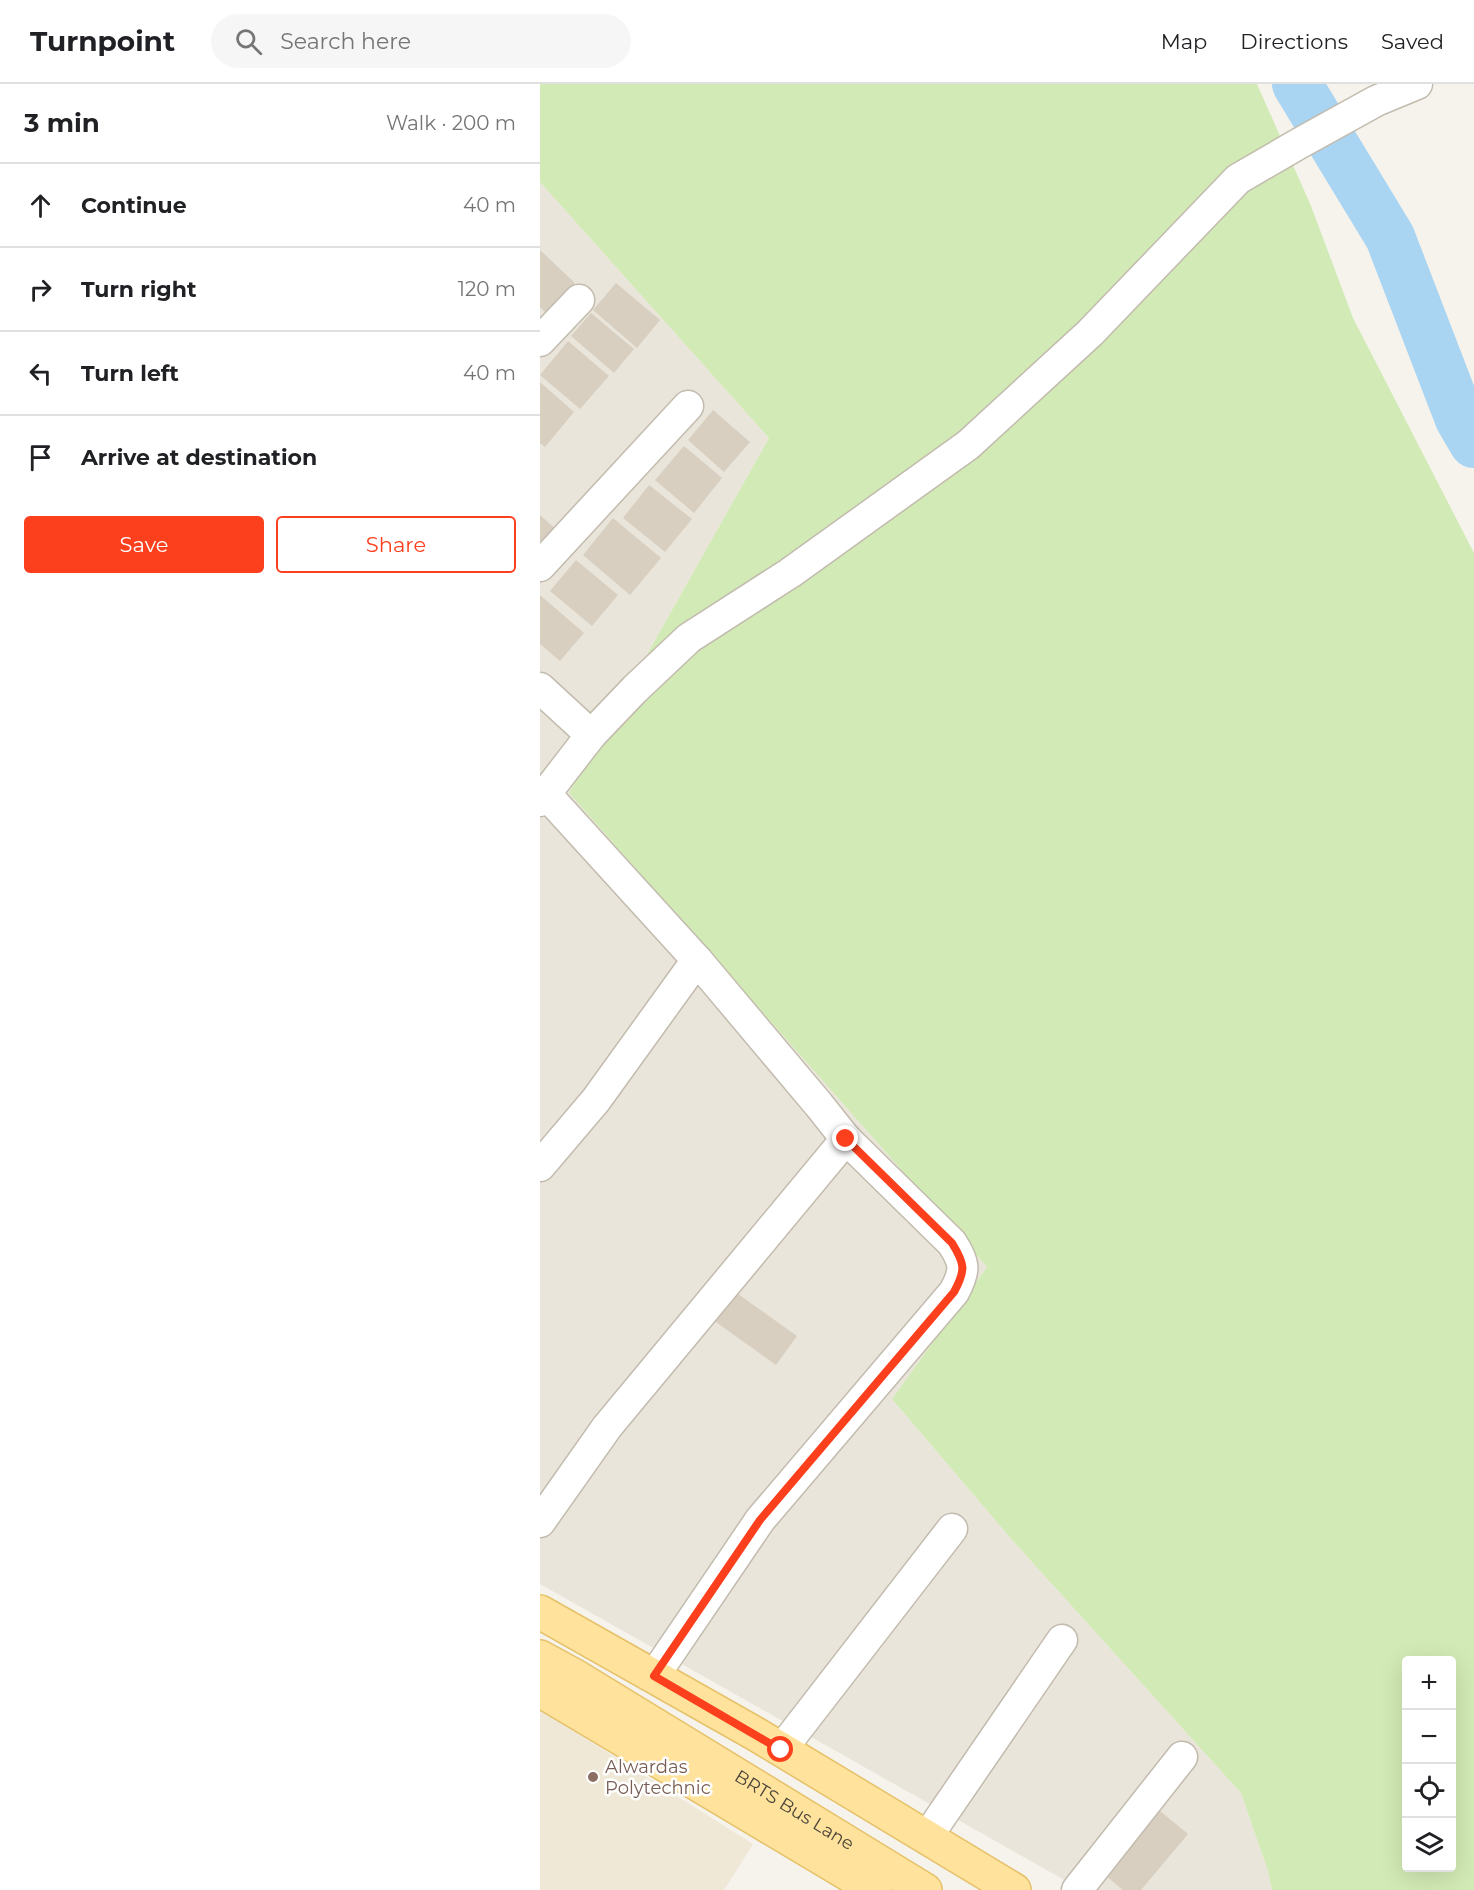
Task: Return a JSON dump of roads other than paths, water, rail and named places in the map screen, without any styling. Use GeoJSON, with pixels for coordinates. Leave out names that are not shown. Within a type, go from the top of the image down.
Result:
{"type":"FeatureCollection","features":[{"type":"Feature","properties":{"kind":"main road"},"geometry":{"type":"LineString","coordinates":[[540,1612],[781,1750],[1014,1890]]}},
{"type":"Feature","properties":{"kind":"main road","name":"BRTS Bus Lane"},"geometry":{"type":"LineString","coordinates":[[540,1657],[575,1676],[926,1890]]}},
{"type":"Feature","properties":{"kind":"main road"},"geometry":{"type":"LineString","coordinates":[[540,1690],[875,1890]]}},
{"type":"Feature","properties":{"kind":"street"},"geometry":{"type":"LineString","coordinates":[[654,1676],[760,1520],[954,1292],[963,1276],[962,1259],[952,1243],[846,1139],[697,960],[543,797],[591,735],[689,638],[790,573],[968,445],[1090,333],[1238,179],[1376,101],[1417,84]]}},
{"type":"Feature","properties":{"kind":"street"},"geometry":{"type":"LineString","coordinates":[[540,341],[579,300]]}},
{"type":"Feature","properties":{"kind":"street"},"geometry":{"type":"LineString","coordinates":[[540,566],[688,406]]}},
{"type":"Feature","properties":{"kind":"street"},"geometry":{"type":"LineString","coordinates":[[540,688],[591,735]]}},
{"type":"Feature","properties":{"kind":"street"},"geometry":{"type":"LineString","coordinates":[[540,1166],[596,1100],[697,960]]}},
{"type":"Feature","properties":{"kind":"street"},"geometry":{"type":"LineString","coordinates":[[540,1522],[607,1427],[846,1139]]}},
{"type":"Feature","properties":{"kind":"street"},"geometry":{"type":"LineString","coordinates":[[781,1750],[951,1529]]}},
{"type":"Feature","properties":{"kind":"street"},"geometry":{"type":"LineString","coordinates":[[927,1837],[1062,1640]]}},
{"type":"Feature","properties":{"kind":"street"},"geometry":{"type":"LineString","coordinates":[[1077,1890],[1182,1757]]}},
{"type":"Feature","properties":{"kind":"waterway"},"geometry":{"type":"LineString","coordinates":[[1297,84],[1390,237],[1460,419],[1474,443]]}},
{"type":"Feature","properties":{"kind":"place","name":"Alwardas Polytechnic"},"geometry":{"type":"Point","coordinates":[593,1777]}}]}
